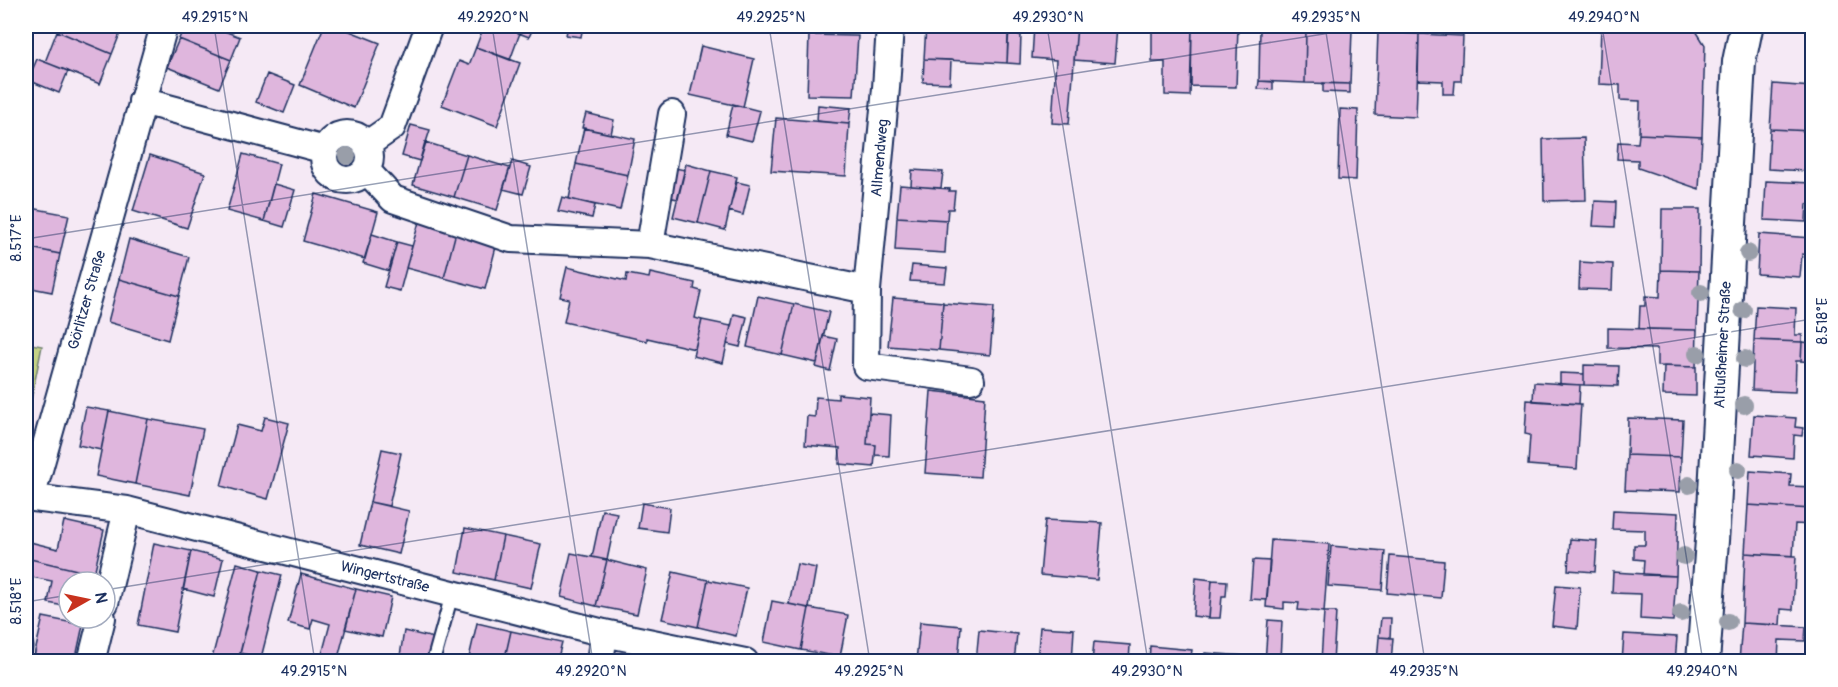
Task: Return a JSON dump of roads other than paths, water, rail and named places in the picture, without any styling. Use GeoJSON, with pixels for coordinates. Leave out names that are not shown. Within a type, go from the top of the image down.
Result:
{"type":"FeatureCollection","features":[{"type":"Feature","properties":{"kind":"street","name":"Görlitzer Straße"},"geometry":{"type":"LineString","coordinates":[[28,498],[164,26]]}},
{"type":"Feature","properties":{"kind":"street"},"geometry":{"type":"LineString","coordinates":[[366,145],[392,127],[429,26]]}},
{"type":"Feature","properties":{"kind":"street","name":"Allmendweg"},"geometry":{"type":"LineString","coordinates":[[890,26],[867,290],[866,366],[971,380]]}},
{"type":"Feature","properties":{"kind":"street","name":"Altlußheimer Straße"},"geometry":{"type":"LineString","coordinates":[[1703,662],[1713,527],[1739,62],[1750,26]]}},
{"type":"Feature","properties":{"kind":"street"},"geometry":{"type":"LineString","coordinates":[[142,101],[325,150]]}},
{"type":"Feature","properties":{"kind":"street"},"geometry":{"type":"LineString","coordinates":[[650,245],[672,114]]}},
{"type":"Feature","properties":{"kind":"street"},"geometry":{"type":"LineString","coordinates":[[344,134],[357,136],[366,145],[370,158],[366,170],[356,178],[342,180],[331,174],[324,163],[325,150],[332,139],[344,134]]}},
{"type":"Feature","properties":{"kind":"street"},"geometry":{"type":"LineString","coordinates":[[366,170],[393,199],[511,239],[650,245],[867,290]]}},
{"type":"Feature","properties":{"kind":"street","name":"Wingertstraße"},"geometry":{"type":"LineString","coordinates":[[28,498],[127,510],[604,633],[745,662]]}},
{"type":"Feature","properties":{"kind":"street"},"geometry":{"type":"LineString","coordinates":[[113,570],[127,510]]}},
{"type":"Feature","properties":{"kind":"street"},"geometry":{"type":"LineString","coordinates":[[92,662],[99,630]]}},
{"type":"Feature","properties":{"kind":"street"},"geometry":{"type":"LineString","coordinates":[[600,662],[604,633]]}},
{"type":"Feature","properties":{"kind":"lane"},"geometry":{"type":"LineString","coordinates":[[433,662],[452,594]]}}]}
